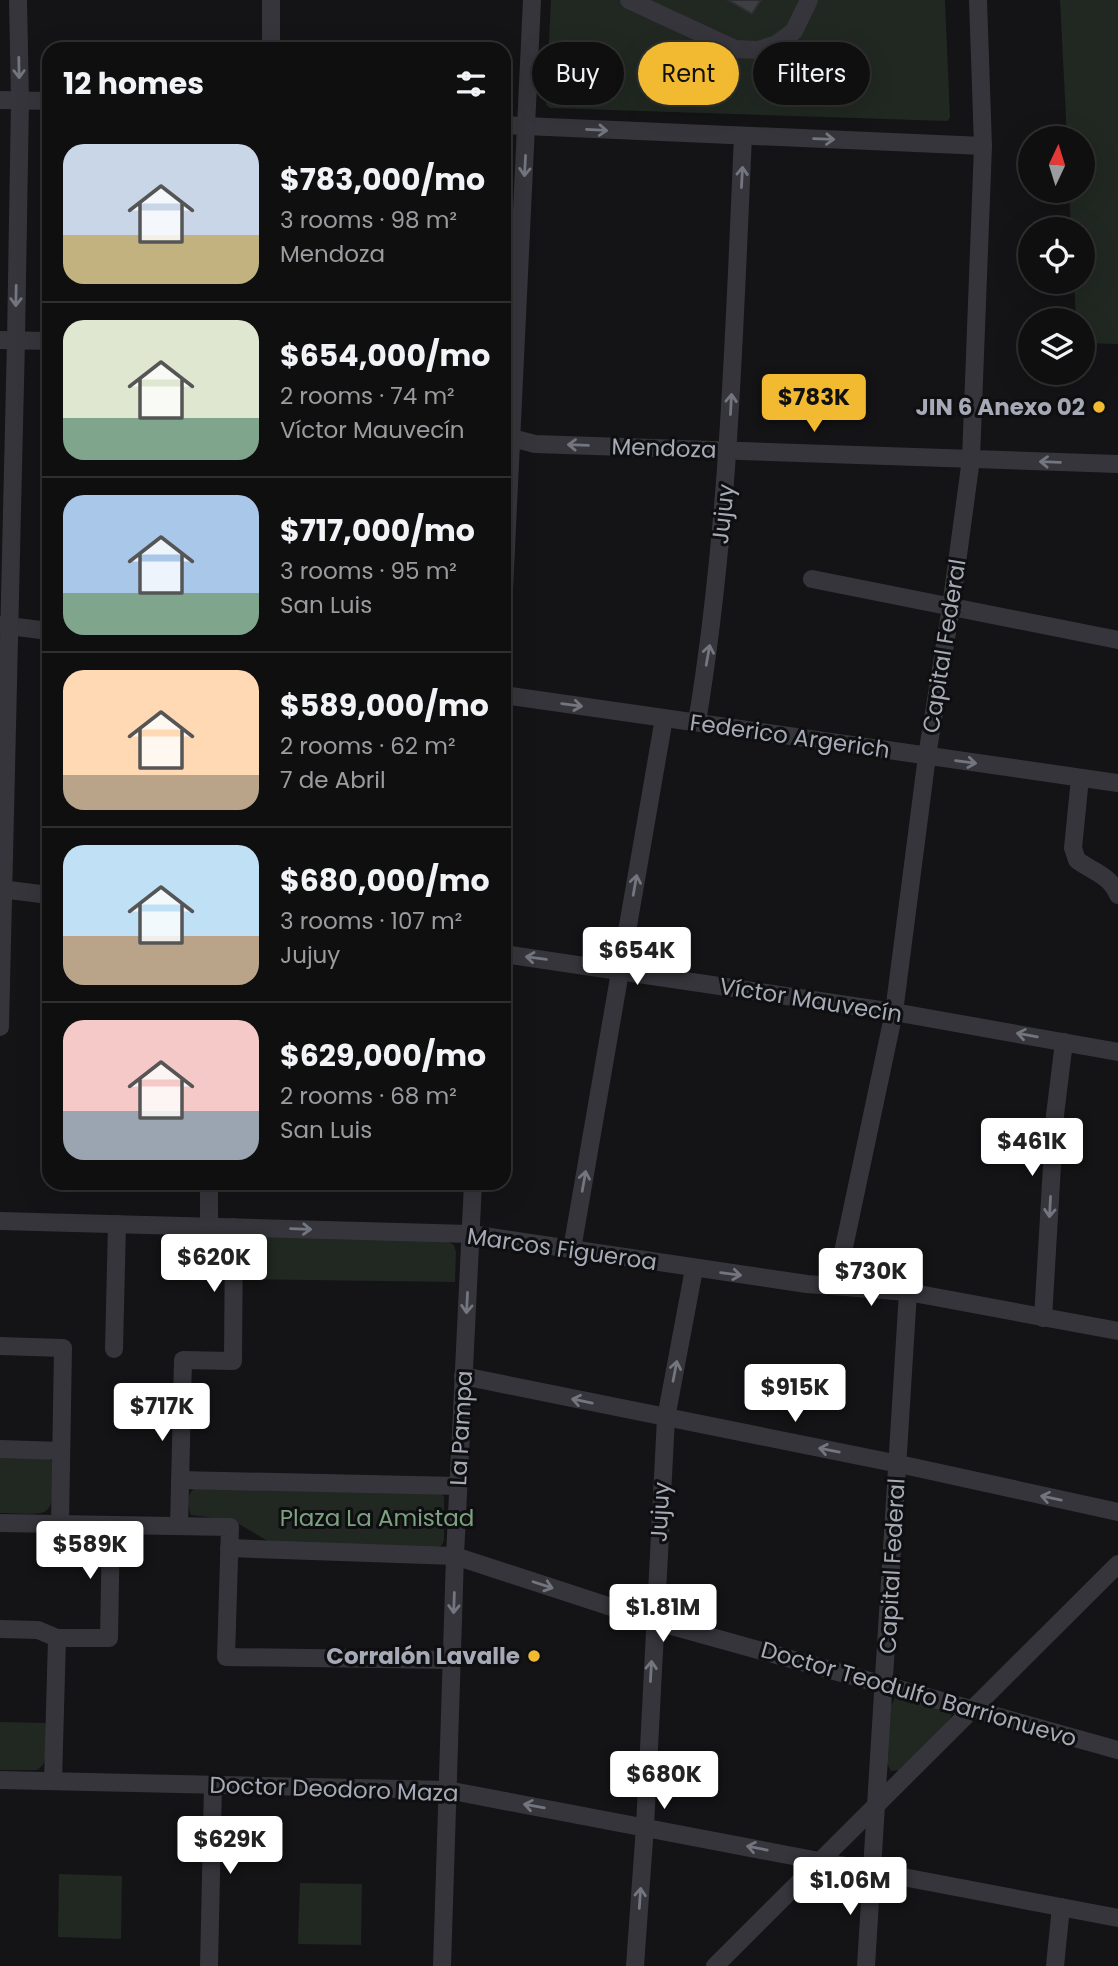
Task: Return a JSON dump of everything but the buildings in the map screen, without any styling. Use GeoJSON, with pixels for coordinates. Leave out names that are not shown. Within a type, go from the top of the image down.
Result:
{"type":"FeatureCollection","features":[{"type":"Feature","properties":{"kind":"street"},"geometry":{"type":"LineString","coordinates":[[0,1027],[8,340],[20,101],[18,0]]}},
{"type":"Feature","properties":{"kind":"street"},"geometry":{"type":"LineString","coordinates":[[271,0],[271,42]]}},
{"type":"Feature","properties":{"kind":"street"},"geometry":{"type":"LineString","coordinates":[[511,375],[533,0]]}},
{"type":"Feature","properties":{"kind":"street"},"geometry":{"type":"LineString","coordinates":[[629,0],[735,49],[758,50],[777,44],[794,31],[809,0]]}},
{"type":"Feature","properties":{"kind":"street","name":"Capital Federal"},"geometry":{"type":"LineString","coordinates":[[836,1285],[894,1012],[927,756],[971,459],[983,146],[978,0]]}},
{"type":"Feature","properties":{"kind":"street"},"geometry":{"type":"LineString","coordinates":[[0,100],[42,102]]}},
{"type":"Feature","properties":{"kind":"street"},"geometry":{"type":"LineString","coordinates":[[511,126],[983,146]]}},
{"type":"Feature","properties":{"kind":"street","name":"Jujuy"},"geometry":{"type":"LineString","coordinates":[[696,722],[710,641],[729,451],[743,136]]}},
{"type":"Feature","properties":{"kind":"street"},"geometry":{"type":"LineString","coordinates":[[8,340],[42,341]]}},
{"type":"Feature","properties":{"kind":"street","name":"Mendoza"},"geometry":{"type":"LineString","coordinates":[[511,438],[534,444],[1118,464]]}},
{"type":"Feature","properties":{"kind":"street"},"geometry":{"type":"LineString","coordinates":[[812,579],[1118,640]]}},
{"type":"Feature","properties":{"kind":"street"},"geometry":{"type":"LineString","coordinates":[[4,625],[42,630]]}},
{"type":"Feature","properties":{"kind":"street","name":"Federico Argerich"},"geometry":{"type":"LineString","coordinates":[[511,696],[1118,783]]}},
{"type":"Feature","properties":{"kind":"street"},"geometry":{"type":"LineString","coordinates":[[572,1249],[664,718]]}},
{"type":"Feature","properties":{"kind":"street"},"geometry":{"type":"LineString","coordinates":[[1080,778],[1073,848],[1077,860],[1106,876],[1118,895]]}},
{"type":"Feature","properties":{"kind":"street"},"geometry":{"type":"LineString","coordinates":[[2,889],[42,894]]}},
{"type":"Feature","properties":{"kind":"street","name":"Víctor Mauvecín"},"geometry":{"type":"LineString","coordinates":[[511,955],[894,1012],[1118,1052]]}},
{"type":"Feature","properties":{"kind":"street"},"geometry":{"type":"LineString","coordinates":[[1043,1318],[1055,1115],[1064,1042]]}},
{"type":"Feature","properties":{"kind":"street"},"geometry":{"type":"LineString","coordinates":[[209,1190],[209,1226]]}},
{"type":"Feature","properties":{"kind":"street","name":"La Pampa"},"geometry":{"type":"LineString","coordinates":[[442,1966],[455,1556],[473,1190]]}},
{"type":"Feature","properties":{"kind":"street","name":"Marcos Figueroa"},"geometry":{"type":"LineString","coordinates":[[0,1221],[470,1234],[807,1284],[908,1292],[1118,1331]]}},
{"type":"Feature","properties":{"kind":"street"},"geometry":{"type":"LineString","coordinates":[[114,1349],[117,1224]]}},
{"type":"Feature","properties":{"kind":"street"},"geometry":{"type":"LineString","coordinates":[[178,1526],[183,1360],[233,1362],[234,1227]]}},
{"type":"Feature","properties":{"kind":"street","name":"Jujuy"},"geometry":{"type":"LineString","coordinates":[[635,1966],[666,1418],[694,1269]]}},
{"type":"Feature","properties":{"kind":"street","name":"Capital Federal"},"geometry":{"type":"LineString","coordinates":[[866,1966],[886,1684],[908,1292]]}},
{"type":"Feature","properties":{"kind":"street"},"geometry":{"type":"LineString","coordinates":[[0,1346],[63,1348],[60,1524]]}},
{"type":"Feature","properties":{"kind":"street"},"geometry":{"type":"LineString","coordinates":[[463,1376],[898,1464],[1118,1512]]}},
{"type":"Feature","properties":{"kind":"street"},"geometry":{"type":"LineString","coordinates":[[0,1449],[61,1451]]}},
{"type":"Feature","properties":{"kind":"street"},"geometry":{"type":"LineString","coordinates":[[180,1480],[458,1486]]}},
{"type":"Feature","properties":{"kind":"street"},"geometry":{"type":"LineString","coordinates":[[0,1522],[230,1527],[226,1657],[452,1660]]}},
{"type":"Feature","properties":{"kind":"street"},"geometry":{"type":"LineString","coordinates":[[0,1629],[38,1630],[57,1638],[109,1638],[111,1525]]}},
{"type":"Feature","properties":{"kind":"street","name":"Doctor Teodulfo Barrionuevo"},"geometry":{"type":"LineString","coordinates":[[229,1548],[455,1556],[654,1621],[1118,1749]]}},
{"type":"Feature","properties":{"kind":"street"},"geometry":{"type":"LineString","coordinates":[[715,1966],[1118,1564]]}},
{"type":"Feature","properties":{"kind":"street"},"geometry":{"type":"LineString","coordinates":[[53,1781],[57,1638]]}},
{"type":"Feature","properties":{"kind":"street","name":"Doctor Deodoro Maza"},"geometry":{"type":"LineString","coordinates":[[0,1780],[447,1790],[1118,1918]]}},
{"type":"Feature","properties":{"kind":"street"},"geometry":{"type":"LineString","coordinates":[[209,1966],[213,1785]]}},
{"type":"Feature","properties":{"kind":"street"},"geometry":{"type":"LineString","coordinates":[[1055,1966],[1061,1907]]}},
{"type":"Feature","properties":{"kind":"green space"},"geometry":{"type":"Polygon","coordinates":[[[551,0],[728,0],[752,14],[761,0],[945,0],[950,118],[947,121],[550,108],[546,105],[624,105],[624,42],[549,42],[551,0]]]}},
{"type":"Feature","properties":{"kind":"green space"},"geometry":{"type":"Polygon","coordinates":[[[1060,0],[1118,0],[1118,344],[1095,343],[1095,308],[1075,308],[1075,294],[1095,294],[1095,217],[1070,217],[1070,203],[1096,203],[1096,126],[1066,126],[1060,0]]]}},
{"type":"Feature","properties":{"kind":"green space"},"geometry":{"type":"Polygon","coordinates":[[[251,1234],[444,1240],[454,1245],[456,1252],[455,1282],[241,1279],[244,1238],[251,1234]]]}},
{"type":"Feature","properties":{"kind":"green space"},"geometry":{"type":"Polygon","coordinates":[[[0,1455],[46,1457],[53,1462],[53,1494],[48,1510],[32,1514],[0,1513],[0,1455]]]}},
{"type":"Feature","properties":{"kind":"green space","name":"Plaza La Amistad"},"geometry":{"type":"Polygon","coordinates":[[[196,1488],[440,1493],[444,1497],[444,1540],[438,1547],[277,1543],[266,1540],[232,1520],[191,1515],[188,1500],[190,1493],[196,1488]]]}},
{"type":"Feature","properties":{"kind":"green space"},"geometry":{"type":"Polygon","coordinates":[[[904,1695],[948,1710],[952,1714],[900,1770],[891,1771],[887,1763],[891,1706],[895,1698],[904,1695]]]}},
{"type":"Feature","properties":{"kind":"green space"},"geometry":{"type":"Polygon","coordinates":[[[0,1722],[47,1723],[46,1756],[41,1767],[37,1770],[0,1770],[0,1722]]]}},
{"type":"Feature","properties":{"kind":"green space"},"geometry":{"type":"Polygon","coordinates":[[[59,1874],[122,1876],[121,1939],[58,1937],[59,1874]]]}},
{"type":"Feature","properties":{"kind":"green space"},"geometry":{"type":"Polygon","coordinates":[[[300,1883],[362,1884],[361,1945],[298,1944],[300,1883]]]}},
{"type":"Feature","properties":{"kind":"place","name":"JIN 6 Anexo 02"},"geometry":{"type":"Point","coordinates":[1099,407]}},
{"type":"Feature","properties":{"kind":"place","name":"Corralón Lavalle"},"geometry":{"type":"Point","coordinates":[534,1656]}}]}
